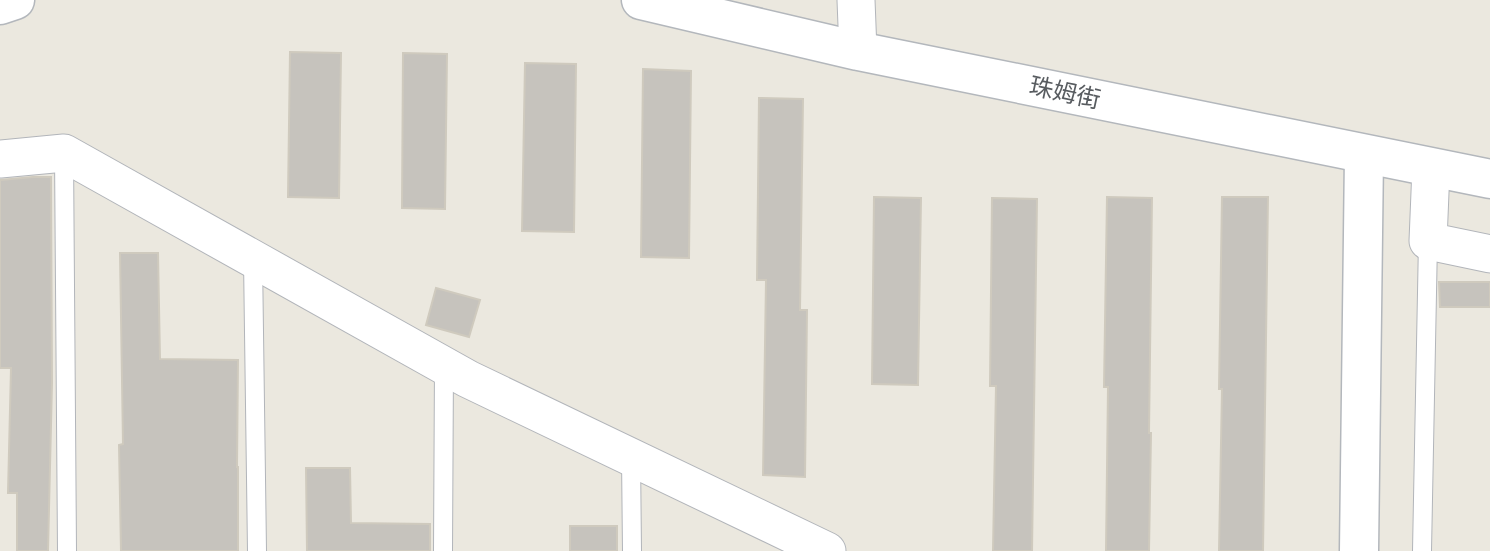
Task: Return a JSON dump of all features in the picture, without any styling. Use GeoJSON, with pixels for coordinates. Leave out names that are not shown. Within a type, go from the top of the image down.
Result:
{"type":"FeatureCollection","features":[{"type":"Feature","properties":{"kind":"main road"},"geometry":{"type":"LineString","coordinates":[[0,5],[15,0]]}},
{"type":"Feature","properties":{"kind":"main road","name":"珠姆街"},"geometry":{"type":"LineString","coordinates":[[641,0],[858,51],[1490,179]]}},
{"type":"Feature","properties":{"kind":"main road"},"geometry":{"type":"LineString","coordinates":[[1359,551],[1364,155]]}},
{"type":"Feature","properties":{"kind":"street"},"geometry":{"type":"LineString","coordinates":[[856,0],[858,51]]}},
{"type":"Feature","properties":{"kind":"street"},"geometry":{"type":"LineString","coordinates":[[0,159],[64,153],[468,379],[827,551]]}},
{"type":"Feature","properties":{"kind":"street"},"geometry":{"type":"LineString","coordinates":[[1431,168],[1428,241],[1490,254]]}},
{"type":"Feature","properties":{"kind":"lane"},"geometry":{"type":"LineString","coordinates":[[64,153],[67,551]]}},
{"type":"Feature","properties":{"kind":"lane"},"geometry":{"type":"LineString","coordinates":[[1422,551],[1428,241]]}},
{"type":"Feature","properties":{"kind":"lane"},"geometry":{"type":"LineString","coordinates":[[253,259],[257,551]]}},
{"type":"Feature","properties":{"kind":"lane"},"geometry":{"type":"LineString","coordinates":[[443,551],[444,365]]}},
{"type":"Feature","properties":{"kind":"lane"},"geometry":{"type":"LineString","coordinates":[[631,457],[632,551]]}},
{"type":"Feature","properties":{"kind":"building"},"geometry":{"type":"Polygon","coordinates":[[[290,52],[341,53],[339,198],[288,197],[290,52]]]}},
{"type":"Feature","properties":{"kind":"building"},"geometry":{"type":"Polygon","coordinates":[[[403,53],[447,54],[445,209],[402,208],[403,53]]]}},
{"type":"Feature","properties":{"kind":"building"},"geometry":{"type":"Polygon","coordinates":[[[525,63],[576,64],[574,232],[522,231],[525,63]]]}},
{"type":"Feature","properties":{"kind":"building"},"geometry":{"type":"Polygon","coordinates":[[[643,69],[691,71],[689,258],[641,257],[643,69]]]}},
{"type":"Feature","properties":{"kind":"building"},"geometry":{"type":"Polygon","coordinates":[[[759,98],[803,99],[800,310],[807,310],[805,477],[763,475],[766,280],[757,280],[759,98]]]}},
{"type":"Feature","properties":{"kind":"building"},"geometry":{"type":"Polygon","coordinates":[[[51,177],[52,383],[48,551],[17,551],[17,493],[8,493],[11,368],[0,368],[0,180],[51,177]]]}},
{"type":"Feature","properties":{"kind":"building"},"geometry":{"type":"Polygon","coordinates":[[[874,197],[921,198],[918,385],[872,384],[874,197]]]}},
{"type":"Feature","properties":{"kind":"building"},"geometry":{"type":"Polygon","coordinates":[[[1107,197],[1152,198],[1149,551],[1106,551],[1108,387],[1104,387],[1107,197]]]}},
{"type":"Feature","properties":{"kind":"building"},"geometry":{"type":"Polygon","coordinates":[[[1222,197],[1268,197],[1263,551],[1219,551],[1222,197]]]}},
{"type":"Feature","properties":{"kind":"building"},"geometry":{"type":"Polygon","coordinates":[[[992,198],[1037,199],[1032,551],[993,551],[996,386],[990,386],[992,198]]]}},
{"type":"Feature","properties":{"kind":"building"},"geometry":{"type":"Polygon","coordinates":[[[120,253],[158,253],[160,359],[238,360],[238,551],[121,551],[119,445],[123,444],[120,253]]]}},
{"type":"Feature","properties":{"kind":"building"},"geometry":{"type":"Polygon","coordinates":[[[1439,282],[1490,282],[1490,307],[1440,307],[1439,282]]]}},
{"type":"Feature","properties":{"kind":"building"},"geometry":{"type":"Polygon","coordinates":[[[436,288],[480,300],[469,337],[426,325],[436,288]]]}},
{"type":"Feature","properties":{"kind":"building"},"geometry":{"type":"Polygon","coordinates":[[[306,468],[350,468],[351,523],[430,524],[430,551],[307,551],[306,468]]]}},
{"type":"Feature","properties":{"kind":"building"},"geometry":{"type":"Polygon","coordinates":[[[570,526],[617,526],[617,551],[570,551],[570,526]]]}}]}
